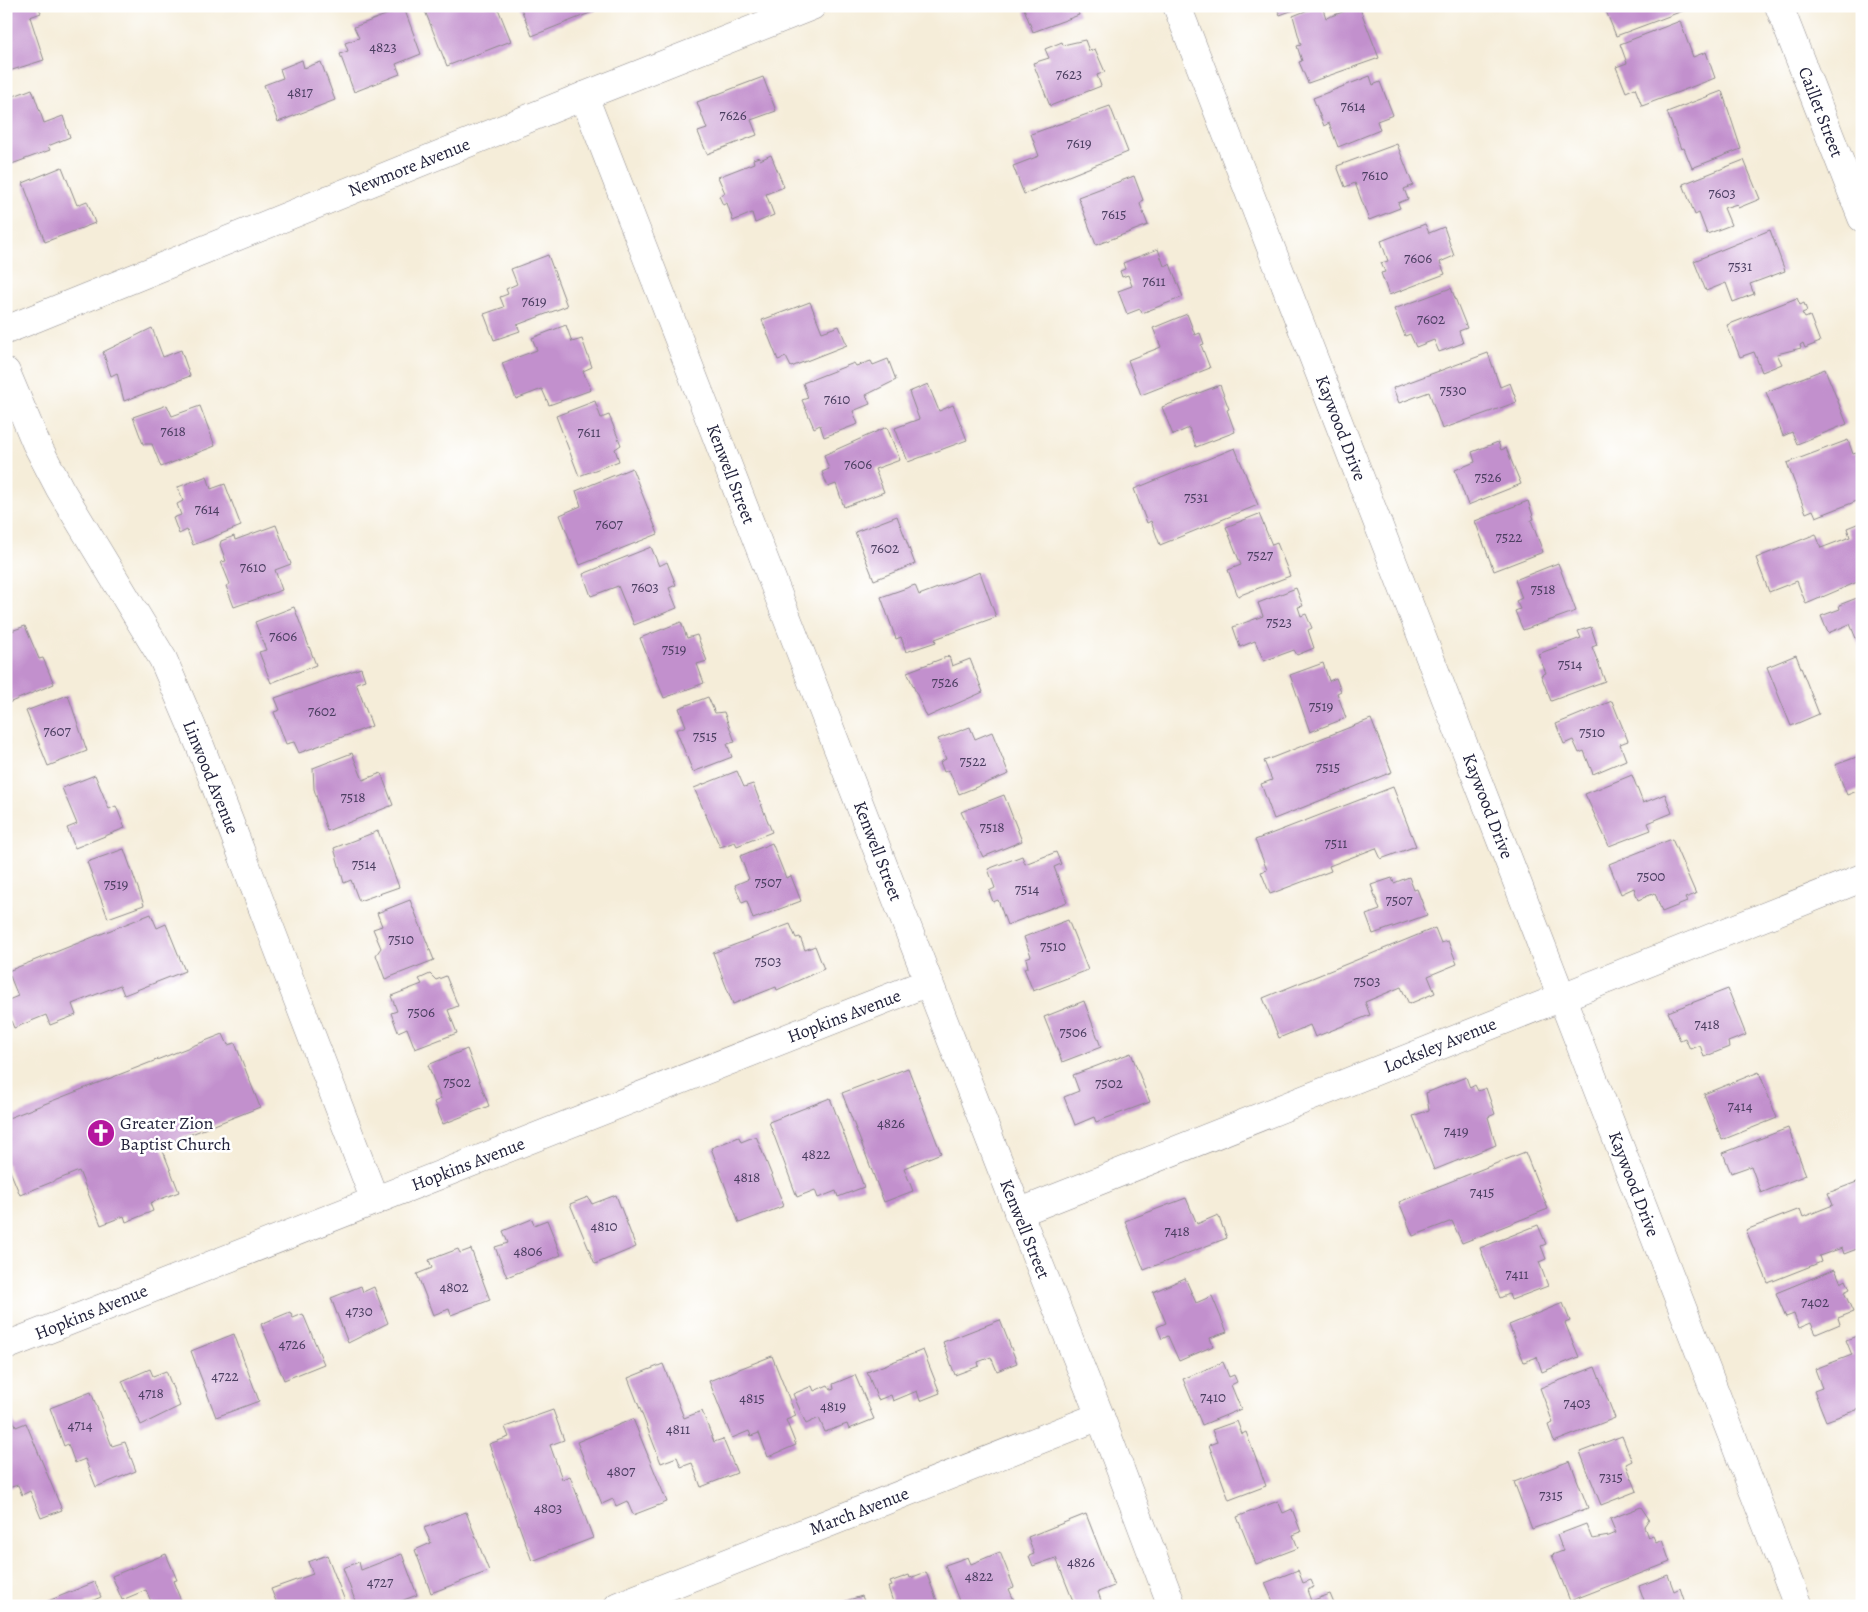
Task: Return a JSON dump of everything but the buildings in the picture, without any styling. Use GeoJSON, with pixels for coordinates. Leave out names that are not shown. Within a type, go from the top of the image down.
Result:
{"type":"FeatureCollection","features":[{"type":"Feature","properties":{"kind":"street","name":"Newmore Avenue"},"geometry":{"type":"LineString","coordinates":[[6,330],[584,96],[812,6]]}},
{"type":"Feature","properties":{"kind":"street","name":"Kaywood Drive"},"geometry":{"type":"LineString","coordinates":[[1177,6],[1798,1606]]}},
{"type":"Feature","properties":{"kind":"street","name":"Caillet Street"},"geometry":{"type":"LineString","coordinates":[[1779,6],[1862,218]]}},
{"type":"Feature","properties":{"kind":"street","name":"Kenwell Street"},"geometry":{"type":"LineString","coordinates":[[584,96],[1018,1213],[1100,1416],[1172,1606]]}},
{"type":"Feature","properties":{"kind":"street","name":"Linwood Avenue"},"geometry":{"type":"LineString","coordinates":[[6,372],[36,443],[60,489],[163,659],[201,748],[375,1201]]}},
{"type":"Feature","properties":{"kind":"street","name":"Locksley Avenue"},"geometry":{"type":"LineString","coordinates":[[1018,1213],[1862,878]]}},
{"type":"Feature","properties":{"kind":"street","name":"Hopkins Avenue"},"geometry":{"type":"LineString","coordinates":[[6,1346],[929,982]]}},
{"type":"Feature","properties":{"kind":"street","name":"March Avenue"},"geometry":{"type":"LineString","coordinates":[[618,1606],[1100,1416]]}},
{"type":"Feature","properties":{"kind":"place","name":"Greater Zion Baptist Church"},"geometry":{"type":"Point","coordinates":[101,1133]}}]}
